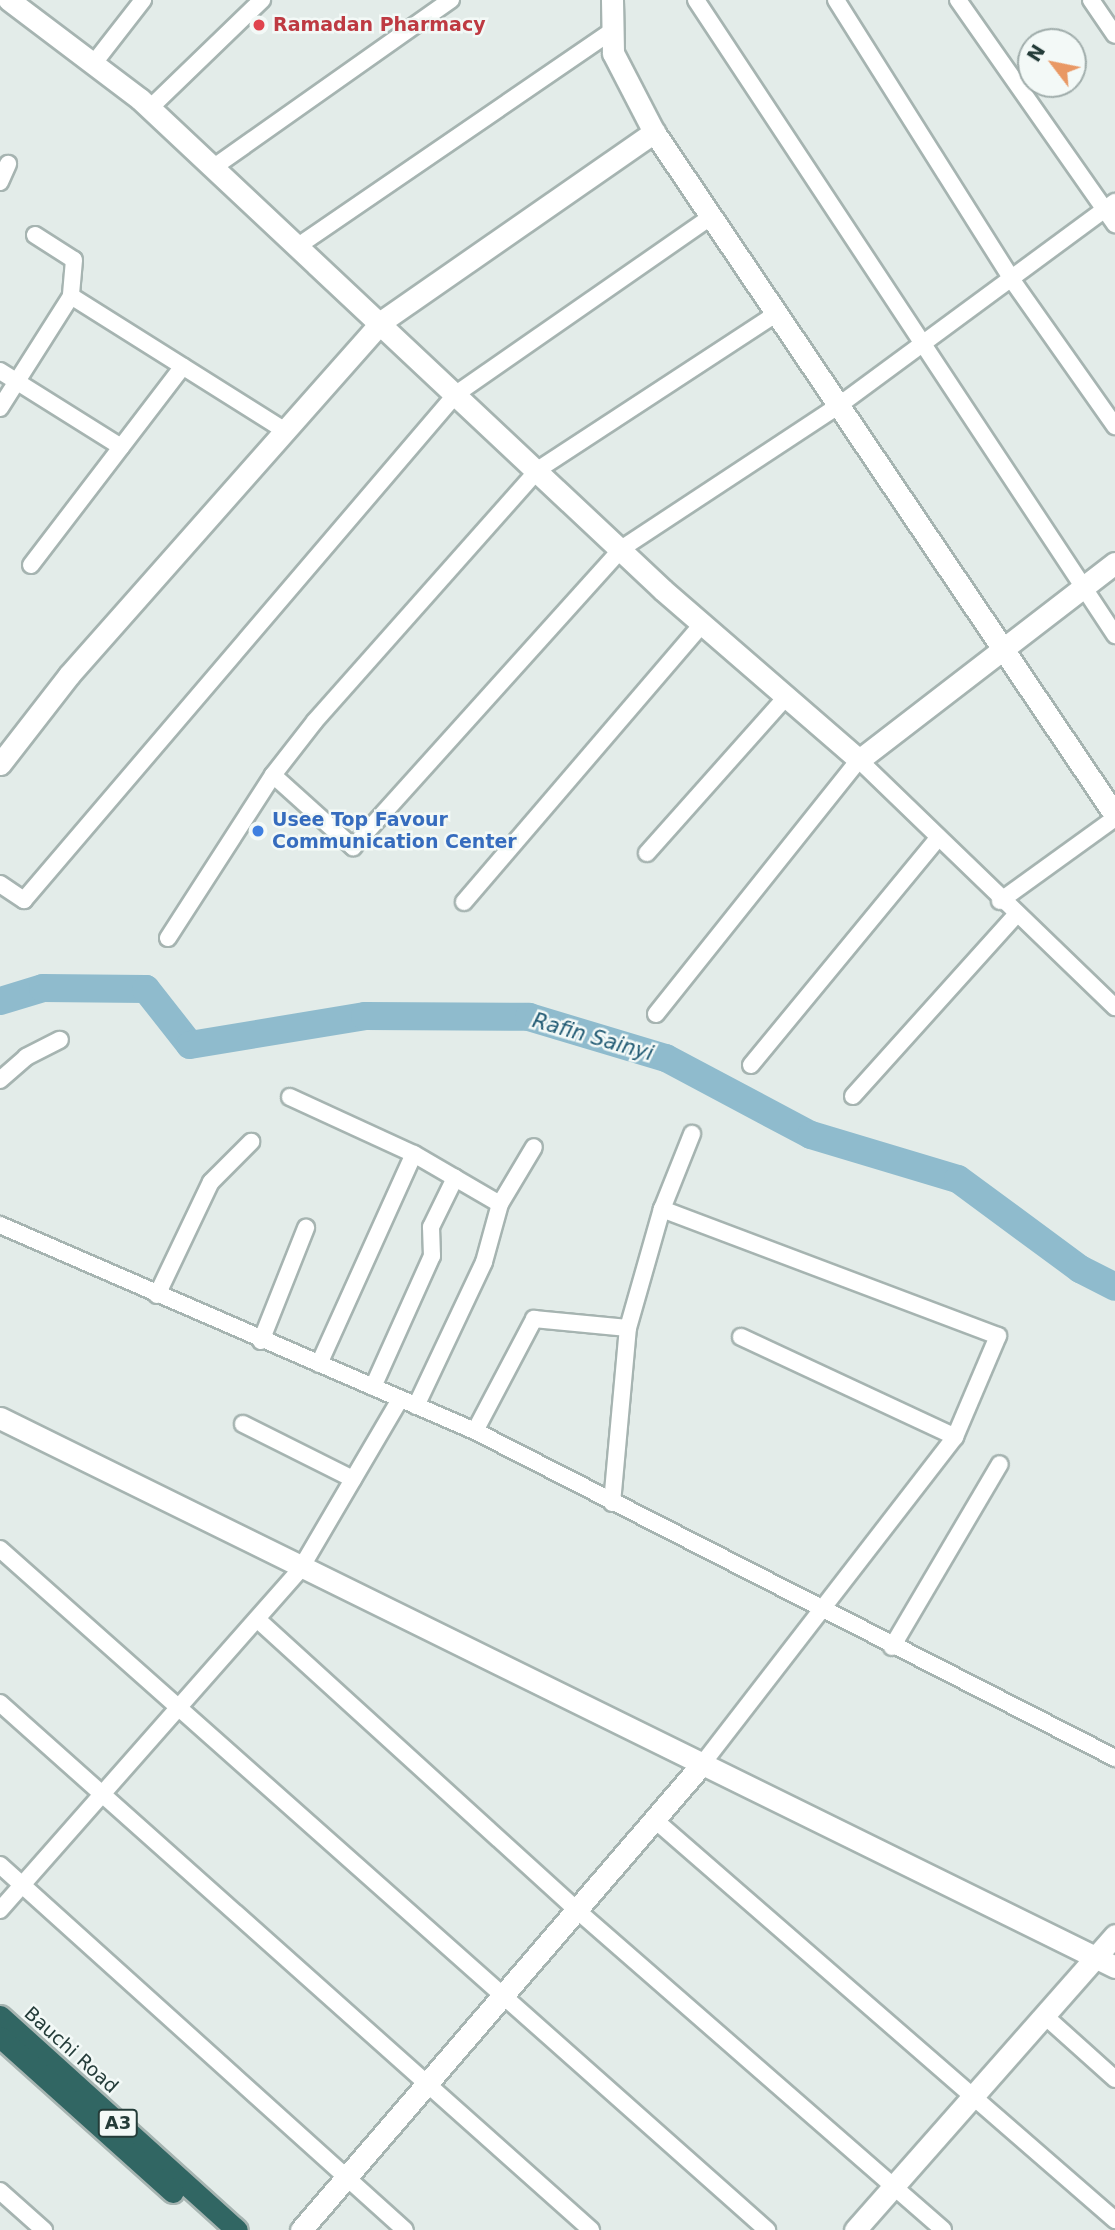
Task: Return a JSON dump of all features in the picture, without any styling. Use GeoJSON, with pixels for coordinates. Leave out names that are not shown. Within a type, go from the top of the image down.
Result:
{"type":"FeatureCollection","features":[{"type":"Feature","properties":{"kind":"highway","name":"Bauchi Road"},"geometry":{"type":"LineString","coordinates":[[0,2015],[237,2230]]}},
{"type":"Feature","properties":{"kind":"highway","name":"Bauchi Road"},"geometry":{"type":"LineString","coordinates":[[0,2037],[216,2230]]}},
{"type":"Feature","properties":{"kind":"street"},"geometry":{"type":"LineString","coordinates":[[94,64],[143,0]]}},
{"type":"Feature","properties":{"kind":"street"},"geometry":{"type":"LineString","coordinates":[[150,108],[262,0]]}},
{"type":"Feature","properties":{"kind":"street"},"geometry":{"type":"LineString","coordinates":[[214,167],[451,0]]}},
{"type":"Feature","properties":{"kind":"street"},"geometry":{"type":"LineString","coordinates":[[612,0],[610,32],[623,76],[654,132],[1115,817],[1000,901]]}},
{"type":"Feature","properties":{"kind":"street"},"geometry":{"type":"LineString","coordinates":[[696,0],[925,343],[1081,587],[1115,635]]}},
{"type":"Feature","properties":{"kind":"street"},"geometry":{"type":"LineString","coordinates":[[836,0],[1012,280],[1115,426]]}},
{"type":"Feature","properties":{"kind":"street"},"geometry":{"type":"LineString","coordinates":[[958,0],[1110,206],[1115,224]]}},
{"type":"Feature","properties":{"kind":"street"},"geometry":{"type":"LineString","coordinates":[[1091,0],[1115,35]]}},
{"type":"Feature","properties":{"kind":"street"},"geometry":{"type":"LineString","coordinates":[[20,3],[150,108],[702,624],[859,761],[1015,916],[1115,1007]]}},
{"type":"Feature","properties":{"kind":"street"},"geometry":{"type":"LineString","coordinates":[[298,246],[610,32]]}},
{"type":"Feature","properties":{"kind":"street"},"geometry":{"type":"LineString","coordinates":[[0,764],[69,675],[381,322],[654,132]]}},
{"type":"Feature","properties":{"kind":"street"},"geometry":{"type":"LineString","coordinates":[[0,182],[8,164]]}},
{"type":"Feature","properties":{"kind":"street"},"geometry":{"type":"LineString","coordinates":[[273,775],[353,847],[621,549],[838,406],[1110,206]]}},
{"type":"Feature","properties":{"kind":"street"},"geometry":{"type":"LineString","coordinates":[[0,884],[24,900],[456,394],[711,217]]}},
{"type":"Feature","properties":{"kind":"street"},"geometry":{"type":"LineString","coordinates":[[0,408],[71,296],[74,260],[35,235]]}},
{"type":"Feature","properties":{"kind":"street"},"geometry":{"type":"LineString","coordinates":[[71,296],[285,430]]}},
{"type":"Feature","properties":{"kind":"street"},"geometry":{"type":"LineString","coordinates":[[168,938],[273,775],[539,469],[776,314]]}},
{"type":"Feature","properties":{"kind":"street"},"geometry":{"type":"LineString","coordinates":[[31,565],[183,366]]}},
{"type":"Feature","properties":{"kind":"street"},"geometry":{"type":"LineString","coordinates":[[0,371],[16,384],[121,447]]}},
{"type":"Feature","properties":{"kind":"street"},"geometry":{"type":"LineString","coordinates":[[656,1014],[859,761],[1115,563]]}},
{"type":"Feature","properties":{"kind":"street"},"geometry":{"type":"LineString","coordinates":[[464,902],[702,624]]}},
{"type":"Feature","properties":{"kind":"street"},"geometry":{"type":"LineString","coordinates":[[647,853],[786,697]]}},
{"type":"Feature","properties":{"kind":"street"},"geometry":{"type":"LineString","coordinates":[[751,1065],[938,838]]}},
{"type":"Feature","properties":{"kind":"street"},"geometry":{"type":"LineString","coordinates":[[853,1096],[1015,916]]}},
{"type":"Feature","properties":{"kind":"street"},"geometry":{"type":"LineString","coordinates":[[0,1080],[26,1058],[60,1040]]}},
{"type":"Feature","properties":{"kind":"street"},"geometry":{"type":"LineString","coordinates":[[290,1097],[414,1154],[500,1204]]}},
{"type":"Feature","properties":{"kind":"street"},"geometry":{"type":"LineString","coordinates":[[612,1503],[628,1328],[662,1209],[692,1134]]}},
{"type":"Feature","properties":{"kind":"street"},"geometry":{"type":"LineString","coordinates":[[157,1295],[211,1182],[251,1142]]}},
{"type":"Feature","properties":{"kind":"street"},"geometry":{"type":"LineString","coordinates":[[416,1406],[484,1262],[500,1204],[534,1147]]}},
{"type":"Feature","properties":{"kind":"street"},"geometry":{"type":"LineString","coordinates":[[319,1364],[414,1154]]}},
{"type":"Feature","properties":{"kind":"street"},"geometry":{"type":"LineString","coordinates":[[373,1387],[432,1256],[430,1227],[455,1178]]}},
{"type":"Feature","properties":{"kind":"street"},"geometry":{"type":"LineString","coordinates":[[301,2230],[579,1912],[702,1764],[822,1612],[955,1437],[998,1336],[662,1209]]}},
{"type":"Feature","properties":{"kind":"street"},"geometry":{"type":"LineString","coordinates":[[0,1225],[261,1341],[475,1431],[822,1612],[1115,1758]]}},
{"type":"Feature","properties":{"kind":"street"},"geometry":{"type":"LineString","coordinates":[[261,1341],[306,1228]]}},
{"type":"Feature","properties":{"kind":"street"},"geometry":{"type":"LineString","coordinates":[[475,1431],[534,1318],[628,1328]]}},
{"type":"Feature","properties":{"kind":"street"},"geometry":{"type":"LineString","coordinates":[[741,1337],[955,1437]]}},
{"type":"Feature","properties":{"kind":"street"},"geometry":{"type":"LineString","coordinates":[[0,1910],[104,1797],[301,1568],[400,1399]]}},
{"type":"Feature","properties":{"kind":"street"},"geometry":{"type":"LineString","coordinates":[[0,1418],[1107,1963]]}},
{"type":"Feature","properties":{"kind":"street"},"geometry":{"type":"LineString","coordinates":[[243,1424],[353,1479]]}},
{"type":"Feature","properties":{"kind":"street"},"geometry":{"type":"LineString","coordinates":[[892,1647],[1000,1464]]}},
{"type":"Feature","properties":{"kind":"street"},"geometry":{"type":"LineString","coordinates":[[0,1549],[767,2230]]}},
{"type":"Feature","properties":{"kind":"street"},"geometry":{"type":"LineString","coordinates":[[257,1619],[579,1912],[943,2230]]}},
{"type":"Feature","properties":{"kind":"street"},"geometry":{"type":"LineString","coordinates":[[0,1703],[591,2230]]}},
{"type":"Feature","properties":{"kind":"street"},"geometry":{"type":"LineString","coordinates":[[655,1820],[977,2095],[1115,2220]]}},
{"type":"Feature","properties":{"kind":"street"},"geometry":{"type":"LineString","coordinates":[[0,1865],[405,2230]]}},
{"type":"Feature","properties":{"kind":"street"},"geometry":{"type":"LineString","coordinates":[[855,2230],[1046,2017],[1107,1963],[1115,1935]]}},
{"type":"Feature","properties":{"kind":"street"},"geometry":{"type":"LineString","coordinates":[[1046,2017],[1115,2079]]}},
{"type":"Feature","properties":{"kind":"street"},"geometry":{"type":"LineString","coordinates":[[0,2191],[44,2230]]}},
{"type":"Feature","properties":{"kind":"waterway","name":"Rafin Sainyi"},"geometry":{"type":"LineString","coordinates":[[0,1001],[43,988],[146,989],[190,1045],[365,1016],[529,1017],[666,1058],[811,1135],[958,1179],[1080,1269],[1115,1287]]}},
{"type":"Feature","properties":{"kind":"place","name":"Ramadan Pharmacy"},"geometry":{"type":"Point","coordinates":[259,25]}},
{"type":"Feature","properties":{"kind":"place","name":"Usee Top Favour Communication Center"},"geometry":{"type":"Point","coordinates":[258,831]}}]}
